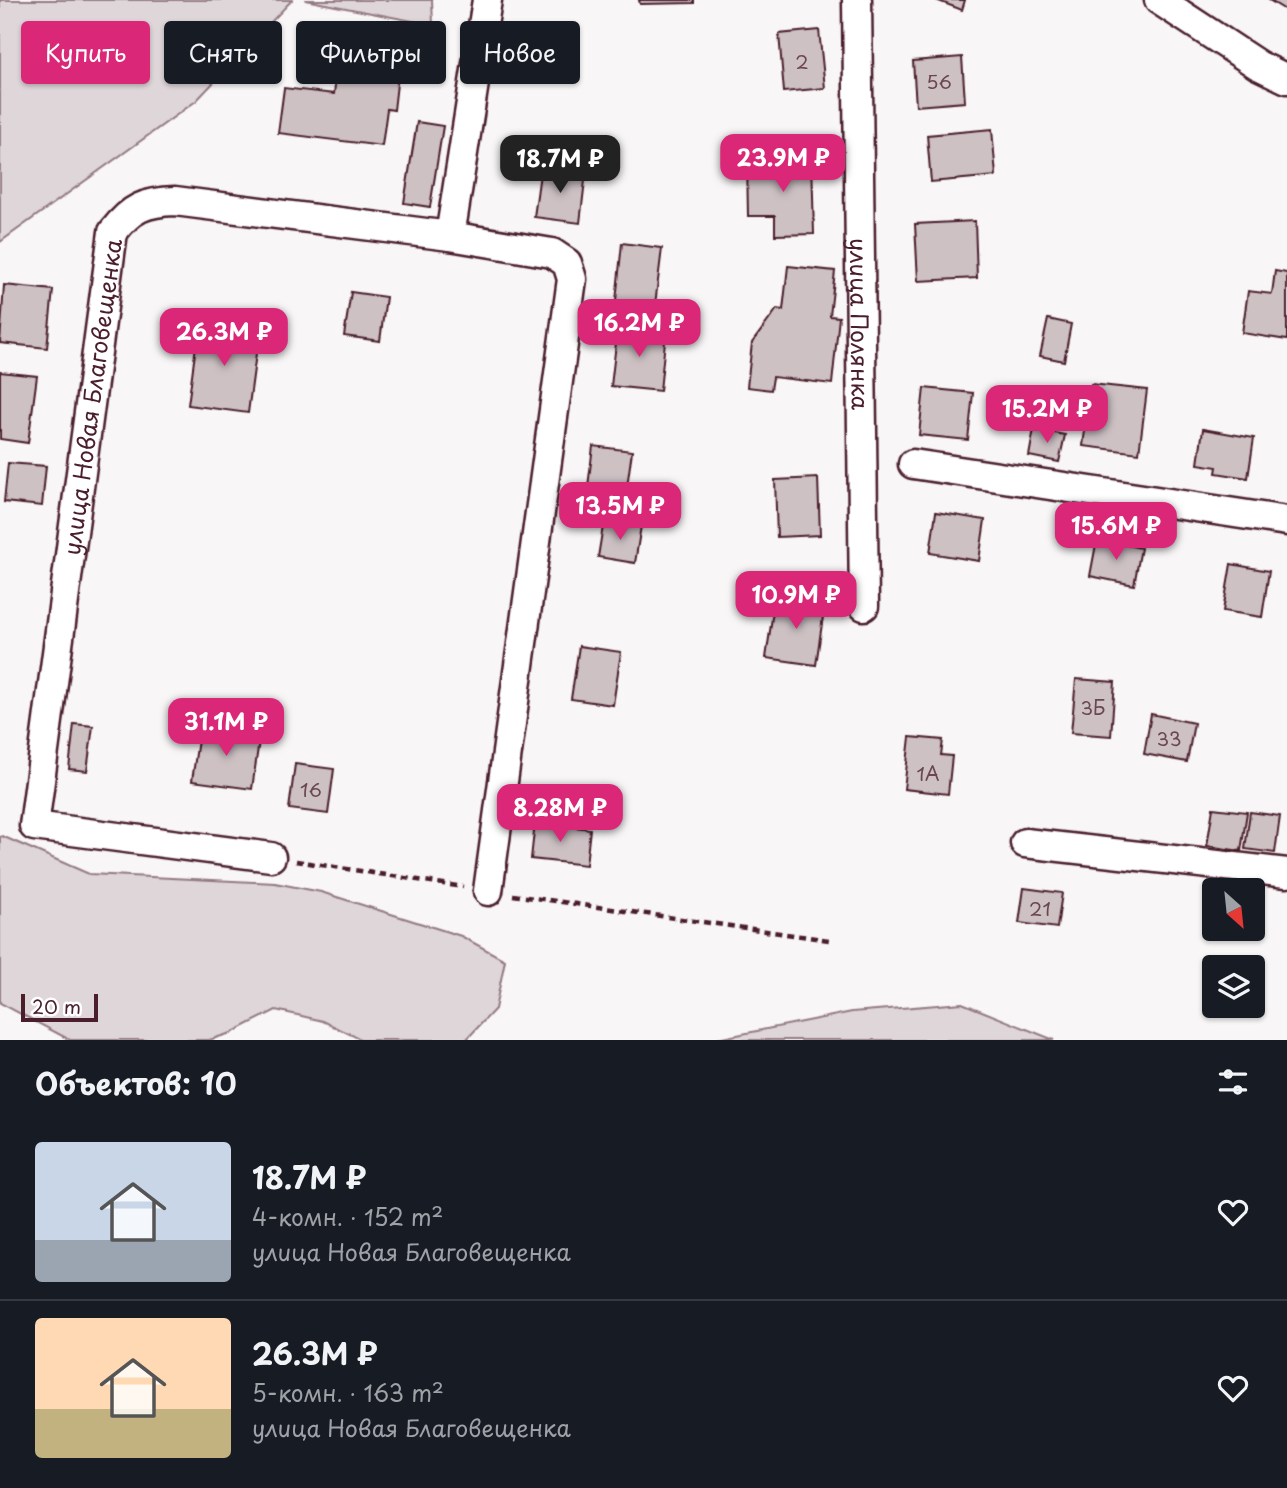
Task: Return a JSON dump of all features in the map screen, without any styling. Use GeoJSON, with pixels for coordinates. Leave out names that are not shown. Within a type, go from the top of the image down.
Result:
{"type":"FeatureCollection","features":[{"type":"Feature","properties":{"kind":"street"},"geometry":{"type":"LineString","coordinates":[[487,0],[450,236],[552,253],[566,263],[572,279],[488,891]]}},
{"type":"Feature","properties":{"kind":"street","name":"улица Полянка"},"geometry":{"type":"LineString","coordinates":[[857,0],[864,606]]}},
{"type":"Feature","properties":{"kind":"street"},"geometry":{"type":"LineString","coordinates":[[1159,0],[1258,65],[1287,79]]}},
{"type":"Feature","properties":{"kind":"street","name":"улица Новая Благовещенка"},"geometry":{"type":"LineString","coordinates":[[271,857],[34,826],[113,232],[123,218],[138,208],[155,202],[175,201],[450,236]]}},
{"type":"Feature","properties":{"kind":"street"},"geometry":{"type":"LineString","coordinates":[[913,464],[1287,522]]}},
{"type":"Feature","properties":{"kind":"street"},"geometry":{"type":"LineString","coordinates":[[1026,843],[1287,873]]}},
{"type":"Feature","properties":{"kind":"path"},"geometry":{"type":"LineString","coordinates":[[271,857],[829,940]]}},
{"type":"Feature","properties":{"kind":"shaded area"},"geometry":{"type":"Polygon","coordinates":[[[0,0],[292,0],[272,21],[164,21],[164,84],[212,84],[196,101],[0,242],[0,0]]]}},
{"type":"Feature","properties":{"kind":"shaded area"},"geometry":{"type":"Polygon","coordinates":[[[305,0],[432,0],[433,21],[413,21],[305,0]]]}},
{"type":"Feature","properties":{"kind":"shaded area"},"geometry":{"type":"Polygon","coordinates":[[[2,836],[89,874],[275,883],[321,892],[461,936],[505,960],[495,1009],[466,1040],[362,1040],[323,1021],[276,1010],[231,1033],[209,1040],[70,1040],[0,1003],[2,836]]]}},
{"type":"Feature","properties":{"kind":"shaded area"},"geometry":{"type":"Polygon","coordinates":[[[962,1003],[1054,1040],[712,1040],[852,1012],[962,1003]]]}},
{"type":"Feature","properties":{"kind":"building"},"geometry":{"type":"Polygon","coordinates":[[[639,0],[694,0],[694,3],[640,4],[639,0]]]}},
{"type":"Feature","properties":{"kind":"building"},"geometry":{"type":"Polygon","coordinates":[[[936,0],[965,0],[962,10],[936,0]]]}},
{"type":"Feature","properties":{"kind":"building"},"geometry":{"type":"Polygon","coordinates":[[[1269,0],[1287,0],[1287,11],[1269,0]]]}},
{"type":"Feature","properties":{"kind":"building"},"geometry":{"type":"Polygon","coordinates":[[[819,30],[825,88],[784,92],[779,34],[819,30]]]}},
{"type":"Feature","properties":{"kind":"building"},"geometry":{"type":"Polygon","coordinates":[[[962,57],[965,102],[916,106],[913,61],[962,57]]]}},
{"type":"Feature","properties":{"kind":"building"},"geometry":{"type":"Polygon","coordinates":[[[335,84],[397,84],[394,110],[387,109],[382,146],[278,133],[284,88],[334,94],[335,84]]]}},
{"type":"Feature","properties":{"kind":"building"},"geometry":{"type":"Polygon","coordinates":[[[417,122],[443,126],[430,207],[404,203],[417,122]]]}},
{"type":"Feature","properties":{"kind":"building"},"geometry":{"type":"Polygon","coordinates":[[[992,129],[996,176],[931,182],[927,135],[992,129]]]}},
{"type":"Feature","properties":{"kind":"building"},"geometry":{"type":"Polygon","coordinates":[[[812,159],[814,234],[775,235],[775,216],[748,216],[747,161],[812,159]]]}},
{"type":"Feature","properties":{"kind":"building"},"geometry":{"type":"Polygon","coordinates":[[[541,166],[586,172],[580,223],[534,217],[541,166]]]}},
{"type":"Feature","properties":{"kind":"building"},"geometry":{"type":"Polygon","coordinates":[[[975,221],[977,278],[918,281],[915,224],[975,221]]]}},
{"type":"Feature","properties":{"kind":"building"},"geometry":{"type":"Polygon","coordinates":[[[622,243],[662,248],[655,305],[616,301],[622,243]]]}},
{"type":"Feature","properties":{"kind":"building"},"geometry":{"type":"Polygon","coordinates":[[[788,266],[835,271],[830,316],[839,317],[832,384],[773,377],[771,390],[747,387],[752,343],[777,309],[783,310],[788,266]]]}},
{"type":"Feature","properties":{"kind":"building"},"geometry":{"type":"Polygon","coordinates":[[[1275,271],[1287,273],[1287,340],[1242,333],[1248,291],[1272,294],[1275,271]]]}},
{"type":"Feature","properties":{"kind":"building"},"geometry":{"type":"Polygon","coordinates":[[[4,285],[53,290],[47,348],[0,343],[4,285]]]}},
{"type":"Feature","properties":{"kind":"building"},"geometry":{"type":"Polygon","coordinates":[[[351,292],[386,297],[380,341],[344,336],[351,292]]]}},
{"type":"Feature","properties":{"kind":"building"},"geometry":{"type":"Polygon","coordinates":[[[1048,319],[1071,324],[1064,361],[1040,356],[1048,319]]]}},
{"type":"Feature","properties":{"kind":"building"},"geometry":{"type":"Polygon","coordinates":[[[199,323],[259,331],[248,413],[188,405],[199,323]]]}},
{"type":"Feature","properties":{"kind":"building"},"geometry":{"type":"Polygon","coordinates":[[[618,326],[666,331],[660,391],[611,386],[618,326]]]}},
{"type":"Feature","properties":{"kind":"building"},"geometry":{"type":"Polygon","coordinates":[[[0,372],[37,376],[28,443],[0,439],[0,372]]]}},
{"type":"Feature","properties":{"kind":"building"},"geometry":{"type":"Polygon","coordinates":[[[1091,384],[1147,390],[1139,453],[1083,446],[1091,384]]]}},
{"type":"Feature","properties":{"kind":"building"},"geometry":{"type":"Polygon","coordinates":[[[924,388],[973,393],[968,440],[919,435],[924,388]]]}},
{"type":"Feature","properties":{"kind":"building"},"geometry":{"type":"Polygon","coordinates":[[[1034,429],[1065,435],[1059,462],[1029,456],[1034,429]]]}},
{"type":"Feature","properties":{"kind":"building"},"geometry":{"type":"Polygon","coordinates":[[[1203,429],[1254,438],[1248,478],[1216,473],[1217,467],[1198,464],[1203,429]]]}},
{"type":"Feature","properties":{"kind":"building"},"geometry":{"type":"Polygon","coordinates":[[[593,446],[632,451],[624,508],[586,503],[593,446]]]}},
{"type":"Feature","properties":{"kind":"building"},"geometry":{"type":"Polygon","coordinates":[[[8,463],[46,466],[42,506],[4,502],[8,463]]]}},
{"type":"Feature","properties":{"kind":"building"},"geometry":{"type":"Polygon","coordinates":[[[818,478],[820,535],[777,537],[775,480],[818,478]]]}},
{"type":"Feature","properties":{"kind":"building"},"geometry":{"type":"Polygon","coordinates":[[[936,512],[985,520],[979,561],[930,553],[936,512]]]}},
{"type":"Feature","properties":{"kind":"building"},"geometry":{"type":"Polygon","coordinates":[[[604,520],[641,526],[635,563],[598,557],[604,520]]]}},
{"type":"Feature","properties":{"kind":"building"},"geometry":{"type":"Polygon","coordinates":[[[1097,539],[1141,548],[1134,585],[1090,576],[1097,539]]]}},
{"type":"Feature","properties":{"kind":"building"},"geometry":{"type":"Polygon","coordinates":[[[1231,564],[1269,571],[1262,617],[1223,611],[1231,564]]]}},
{"type":"Feature","properties":{"kind":"building"},"geometry":{"type":"Polygon","coordinates":[[[775,597],[825,603],[816,665],[766,658],[775,597]]]}},
{"type":"Feature","properties":{"kind":"building"},"geometry":{"type":"Polygon","coordinates":[[[579,646],[621,652],[613,705],[571,699],[579,646]]]}},
{"type":"Feature","properties":{"kind":"building"},"geometry":{"type":"Polygon","coordinates":[[[1076,679],[1115,682],[1111,736],[1071,733],[1076,679]]]}},
{"type":"Feature","properties":{"kind":"building"},"geometry":{"type":"Polygon","coordinates":[[[1151,714],[1194,723],[1187,762],[1144,754],[1151,714]]]}},
{"type":"Feature","properties":{"kind":"building"},"geometry":{"type":"Polygon","coordinates":[[[74,724],[93,726],[87,771],[69,769],[74,724]]]}},
{"type":"Feature","properties":{"kind":"building"},"geometry":{"type":"Polygon","coordinates":[[[200,726],[260,734],[252,789],[192,781],[200,726]]]}},
{"type":"Feature","properties":{"kind":"building"},"geometry":{"type":"Polygon","coordinates":[[[910,737],[943,740],[941,755],[952,756],[948,794],[904,789],[910,737]]]}},
{"type":"Feature","properties":{"kind":"building"},"geometry":{"type":"Polygon","coordinates":[[[295,764],[334,769],[328,814],[289,809],[295,764]]]}},
{"type":"Feature","properties":{"kind":"building"},"geometry":{"type":"Polygon","coordinates":[[[1213,808],[1247,812],[1241,851],[1207,846],[1213,808]]]}},
{"type":"Feature","properties":{"kind":"building"},"geometry":{"type":"Polygon","coordinates":[[[1250,812],[1280,816],[1275,853],[1245,849],[1250,812]]]}},
{"type":"Feature","properties":{"kind":"building"},"geometry":{"type":"Polygon","coordinates":[[[535,822],[590,829],[586,865],[531,859],[535,822]]]}},
{"type":"Feature","properties":{"kind":"building"},"geometry":{"type":"Polygon","coordinates":[[[1024,888],[1062,893],[1057,928],[1019,923],[1024,888]]]}}]}
